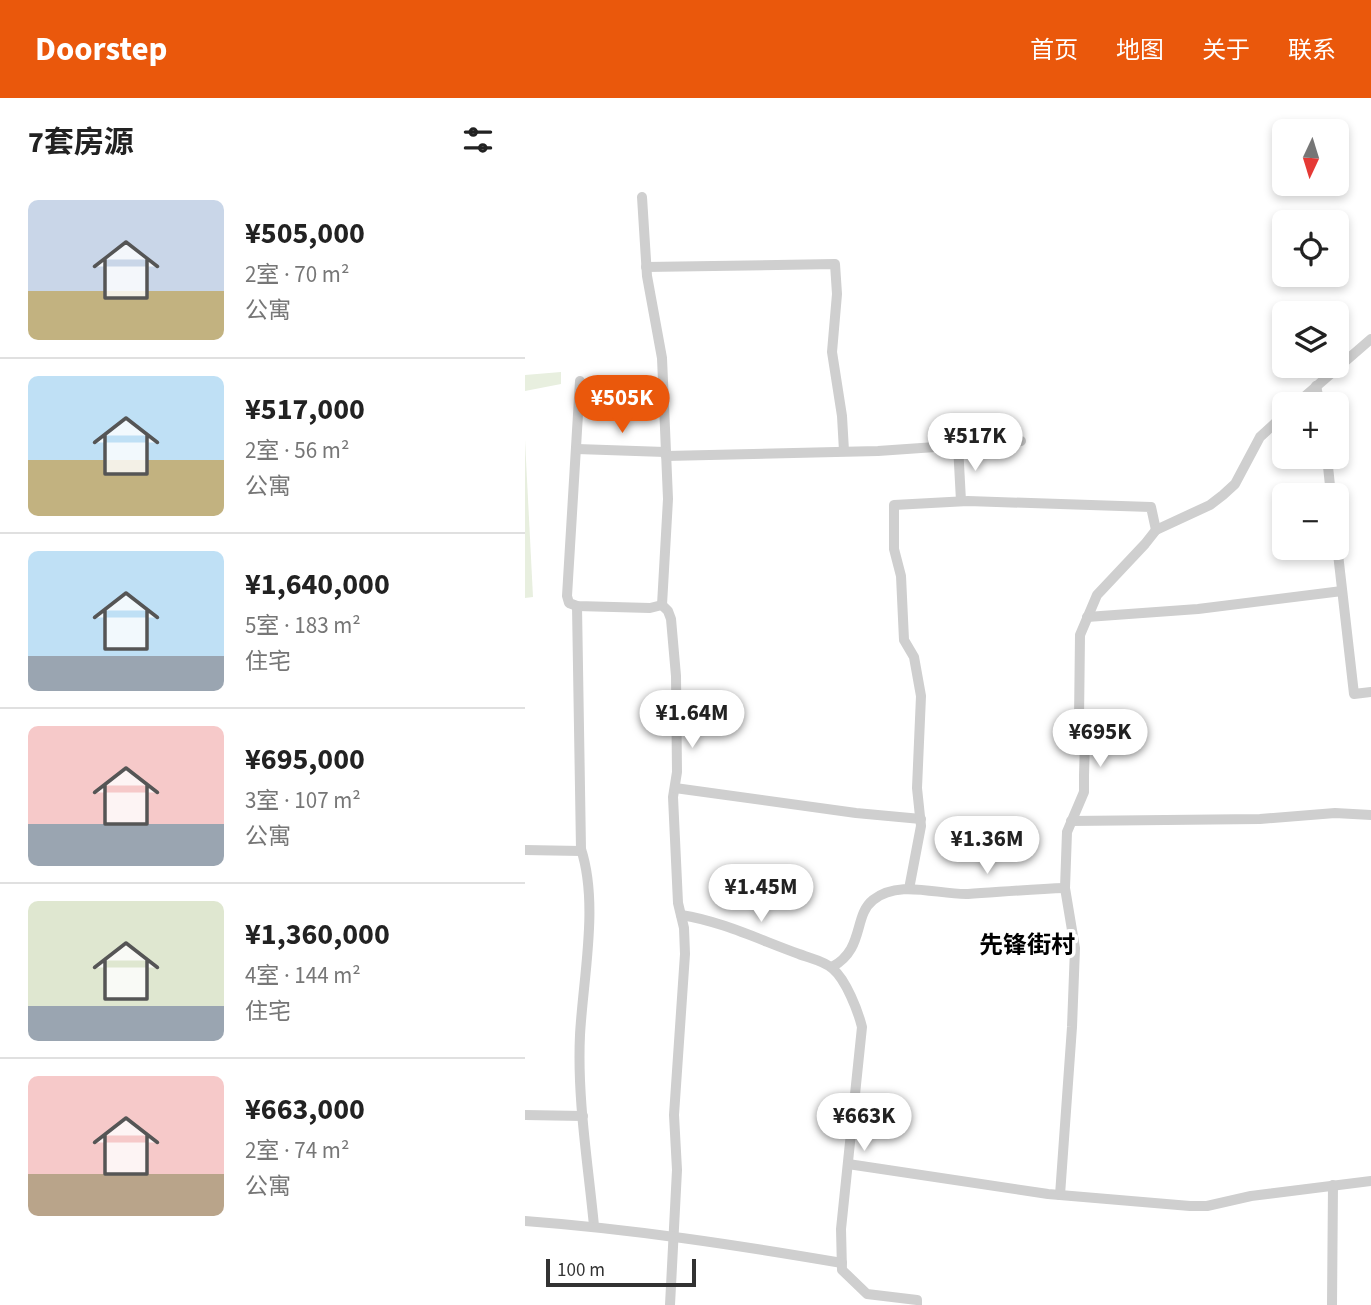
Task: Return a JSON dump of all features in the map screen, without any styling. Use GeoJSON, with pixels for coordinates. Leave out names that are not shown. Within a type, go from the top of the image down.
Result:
{"type":"FeatureCollection","features":[{"type":"Feature","properties":{"kind":"street"},"geometry":{"type":"LineString","coordinates":[[642,197],[646,267],[662,358],[668,499],[662,605],[671,619],[676,676],[678,903],[684,928],[685,954],[674,1115],[677,1170],[670,1305]]}},
{"type":"Feature","properties":{"kind":"street"},"geometry":{"type":"LineString","coordinates":[[646,267],[835,264],[837,294],[832,352],[842,416],[844,451]]}},
{"type":"Feature","properties":{"kind":"street"},"geometry":{"type":"LineString","coordinates":[[1310,392],[1371,339]]}},
{"type":"Feature","properties":{"kind":"street"},"geometry":{"type":"LineString","coordinates":[[580,381],[567,596],[569,603],[577,606],[650,608],[662,605]]}},
{"type":"Feature","properties":{"kind":"street"},"geometry":{"type":"LineString","coordinates":[[1317,386],[1318,392]]}},
{"type":"Feature","properties":{"kind":"street"},"geometry":{"type":"LineString","coordinates":[[1059,1195],[1073,1027],[1075,948],[1065,888],[1067,832],[1084,792],[1084,738],[1079,720],[1080,635],[1097,595],[1156,530],[1210,505],[1223,495],[1235,484],[1261,437],[1272,426]]}},
{"type":"Feature","properties":{"kind":"street"},"geometry":{"type":"LineString","coordinates":[[577,449],[666,454],[878,451],[1021,441]]}},
{"type":"Feature","properties":{"kind":"street"},"geometry":{"type":"LineString","coordinates":[[958,445],[961,501]]}},
{"type":"Feature","properties":{"kind":"street"},"geometry":{"type":"LineString","coordinates":[[909,889],[917,856],[921,819],[918,788],[921,696],[914,657],[904,640],[901,576],[894,549],[894,505],[961,501],[1151,507],[1156,530]]}},
{"type":"Feature","properties":{"kind":"street"},"geometry":{"type":"LineString","coordinates":[[1339,560],[1354,694],[1371,692]]}},
{"type":"Feature","properties":{"kind":"street"},"geometry":{"type":"LineString","coordinates":[[1087,617],[1198,609],[1342,592]]}},
{"type":"Feature","properties":{"kind":"street"},"geometry":{"type":"LineString","coordinates":[[577,606],[581,851],[588,877],[588,967],[580,1033],[583,1116],[594,1226]]}},
{"type":"Feature","properties":{"kind":"street"},"geometry":{"type":"LineString","coordinates":[[675,788],[856,813],[921,819]]}},
{"type":"Feature","properties":{"kind":"street"},"geometry":{"type":"LineString","coordinates":[[1071,821],[1260,819],[1335,813],[1371,815]]}},
{"type":"Feature","properties":{"kind":"street"},"geometry":{"type":"LineString","coordinates":[[525,850],[581,851]]}},
{"type":"Feature","properties":{"kind":"street"},"geometry":{"type":"LineString","coordinates":[[831,967],[846,957],[852,948],[866,910],[873,900],[893,891],[909,889],[968,894],[1065,888]]}},
{"type":"Feature","properties":{"kind":"street"},"geometry":{"type":"LineString","coordinates":[[681,915],[703,918],[831,967],[855,1005],[862,1027],[841,1229],[842,1270],[845,1276],[867,1294],[917,1300],[917,1305]]}},
{"type":"Feature","properties":{"kind":"street"},"geometry":{"type":"LineString","coordinates":[[525,1115],[583,1116]]}},
{"type":"Feature","properties":{"kind":"street"},"geometry":{"type":"LineString","coordinates":[[848,1164],[1059,1195],[1190,1206],[1207,1206],[1251,1196],[1371,1181]]}},
{"type":"Feature","properties":{"kind":"street"},"geometry":{"type":"LineString","coordinates":[[1332,1305],[1333,1185]]}},
{"type":"Feature","properties":{"kind":"street"},"geometry":{"type":"LineString","coordinates":[[525,1221],[674,1236],[842,1263]]}},
{"type":"Feature","properties":{"kind":"green space"},"geometry":{"type":"Polygon","coordinates":[[[561,372],[561,384],[525,391],[525,375],[561,372]]]}},
{"type":"Feature","properties":{"kind":"green space"},"geometry":{"type":"Polygon","coordinates":[[[525,440],[533,597],[525,598],[525,440]]]}},
{"type":"Feature","properties":{"kind":"district","name":"先锋街村"},"geometry":{"type":"Point","coordinates":[1027,945]}}]}
